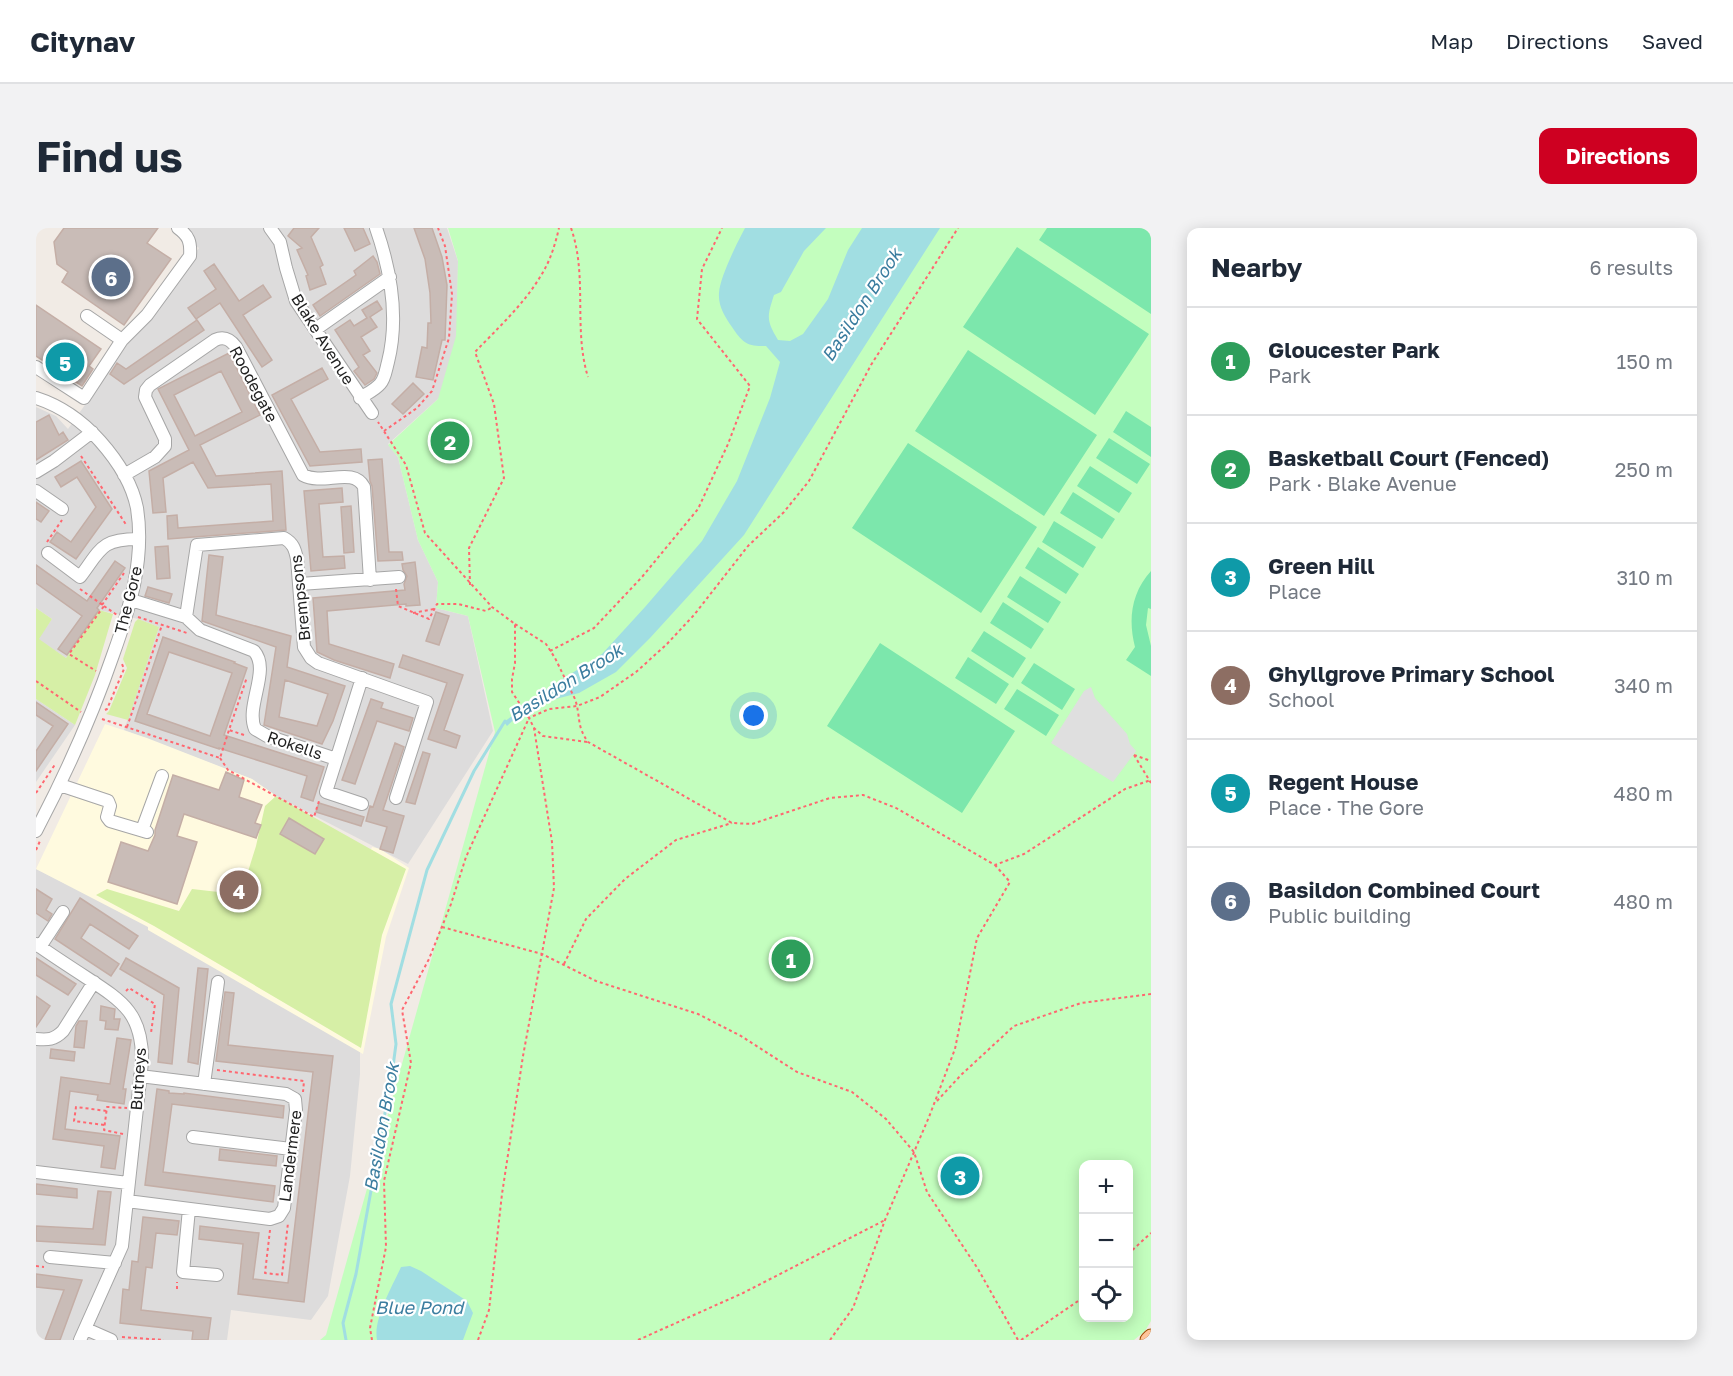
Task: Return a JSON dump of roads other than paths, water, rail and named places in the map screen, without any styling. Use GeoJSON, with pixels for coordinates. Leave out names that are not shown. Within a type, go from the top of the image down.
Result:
{"type":"FeatureCollection","features":[{"type":"Feature","properties":{"kind":"street"},"geometry":{"type":"LineString","coordinates":[[72,416],[122,340],[154,306],[190,256],[191,244],[187,235],[177,228]]}},
{"type":"Feature","properties":{"kind":"street","name":"Blake Avenue"},"geometry":{"type":"LineString","coordinates":[[271,228],[280,242],[296,301],[372,413]]}},
{"type":"Feature","properties":{"kind":"street"},"geometry":{"type":"LineString","coordinates":[[360,398],[380,384],[391,352],[393,335],[390,277],[376,228]]}},
{"type":"Feature","properties":{"kind":"street"},"geometry":{"type":"LineString","coordinates":[[316,329],[390,277]]}},
{"type":"Feature","properties":{"kind":"street"},"geometry":{"type":"LineString","coordinates":[[87,316],[122,340]]}},
{"type":"Feature","properties":{"kind":"street","name":"Roodegate"},"geometry":{"type":"LineString","coordinates":[[124,475],[155,457],[165,446],[165,440],[145,397],[146,390],[215,340],[226,338],[236,346],[303,475],[316,480],[351,477],[362,483],[370,580]]}},
{"type":"Feature","properties":{"kind":"street"},"geometry":{"type":"LineString","coordinates":[[36,367],[84,398]]}},
{"type":"Feature","properties":{"kind":"street","name":"The Gore"},"geometry":{"type":"LineString","coordinates":[[36,398],[84,424],[110,452],[124,475],[136,506],[138,539],[136,579],[131,600],[99,697],[38,836]]}},
{"type":"Feature","properties":{"kind":"street"},"geometry":{"type":"LineString","coordinates":[[36,471],[73,448],[92,432]]}},
{"type":"Feature","properties":{"kind":"street"},"geometry":{"type":"LineString","coordinates":[[36,491],[63,514]]}},
{"type":"Feature","properties":{"kind":"street","name":"Brempsons"},"geometry":{"type":"LineString","coordinates":[[186,617],[197,545],[284,538],[290,541],[295,548],[304,646],[307,652],[318,663],[427,702],[396,798]]}},
{"type":"Feature","properties":{"kind":"street"},"geometry":{"type":"LineString","coordinates":[[45,550],[80,577],[105,545],[118,540],[138,539]]}},
{"type":"Feature","properties":{"kind":"street"},"geometry":{"type":"LineString","coordinates":[[300,584],[397,578]]}},
{"type":"Feature","properties":{"kind":"street","name":"Rokells"},"geometry":{"type":"LineString","coordinates":[[131,600],[186,617],[200,630],[257,654],[260,663],[252,718],[255,729],[267,736],[336,759]]}},
{"type":"Feature","properties":{"kind":"street"},"geometry":{"type":"LineString","coordinates":[[362,678],[326,792],[362,804]]}},
{"type":"Feature","properties":{"kind":"street"},"geometry":{"type":"LineString","coordinates":[[60,785],[108,801],[110,806],[107,817],[110,821],[145,831],[162,776]]}},
{"type":"Feature","properties":{"kind":"street"},"geometry":{"type":"LineString","coordinates":[[38,946],[63,912]]}},
{"type":"Feature","properties":{"kind":"street","name":"Butneys"},"geometry":{"type":"LineString","coordinates":[[38,946],[116,997],[135,1021],[142,1041],[122,1246],[83,1334],[115,1338]]}},
{"type":"Feature","properties":{"kind":"street"},"geometry":{"type":"LineString","coordinates":[[36,1039],[51,1040],[58,1036],[94,982]]}},
{"type":"Feature","properties":{"kind":"street"},"geometry":{"type":"LineString","coordinates":[[204,1084],[218,982]]}},
{"type":"Feature","properties":{"kind":"street","name":"Landermere"},"geometry":{"type":"LineString","coordinates":[[127,1201],[270,1219],[279,1216],[284,1208],[297,1103],[291,1095],[140,1076]]}},
{"type":"Feature","properties":{"kind":"street"},"geometry":{"type":"LineString","coordinates":[[193,1137],[291,1149]]}},
{"type":"Feature","properties":{"kind":"street"},"geometry":{"type":"LineString","coordinates":[[36,1172],[128,1183]]}},
{"type":"Feature","properties":{"kind":"street"},"geometry":{"type":"LineString","coordinates":[[189,1209],[183,1272],[217,1275]]}},
{"type":"Feature","properties":{"kind":"street"},"geometry":{"type":"LineString","coordinates":[[49,1262],[115,1263]]}},
{"type":"Feature","properties":{"kind":"water"},"geometry":{"type":"Polygon","coordinates":[[[745,228],[826,228],[804,251],[781,292],[774,295],[769,314],[771,328],[778,340],[790,341],[803,334],[828,299],[848,250],[862,228],[940,228],[744,535],[616,672],[579,693],[532,705],[507,726],[504,722],[547,689],[602,654],[702,541],[737,481],[770,398],[780,362],[766,346],[754,346],[742,340],[722,311],[719,293],[722,278],[745,228]]]}},
{"type":"Feature","properties":{"kind":"water","name":"Blue Pond"},"geometry":{"type":"Polygon","coordinates":[[[410,1266],[467,1301],[473,1313],[463,1340],[377,1340],[380,1313],[388,1293],[401,1267],[410,1266]]]}},
{"type":"Feature","properties":{"kind":"waterway","name":"Basildon Brook"},"geometry":{"type":"LineString","coordinates":[[346,1340],[343,1323],[356,1274],[392,1074],[396,1044],[391,1004],[427,870],[474,771],[505,721]]}},
{"type":"Feature","properties":{"kind":"place","name":"Basildon Combined Court"},"geometry":{"type":"Point","coordinates":[111,277]}},
{"type":"Feature","properties":{"kind":"place","name":"Regent House"},"geometry":{"type":"Point","coordinates":[65,362]}},
{"type":"Feature","properties":{"kind":"place","name":"Basketball Court (Fenced)"},"geometry":{"type":"Point","coordinates":[450,441]}},
{"type":"Feature","properties":{"kind":"place","name":"Ghyllgrove Primary School"},"geometry":{"type":"Point","coordinates":[239,890]}},
{"type":"Feature","properties":{"kind":"place","name":"Gloucester Park"},"geometry":{"type":"Point","coordinates":[791,959]}},
{"type":"Feature","properties":{"kind":"place","name":"Green Hill"},"geometry":{"type":"Point","coordinates":[960,1176]}}]}
